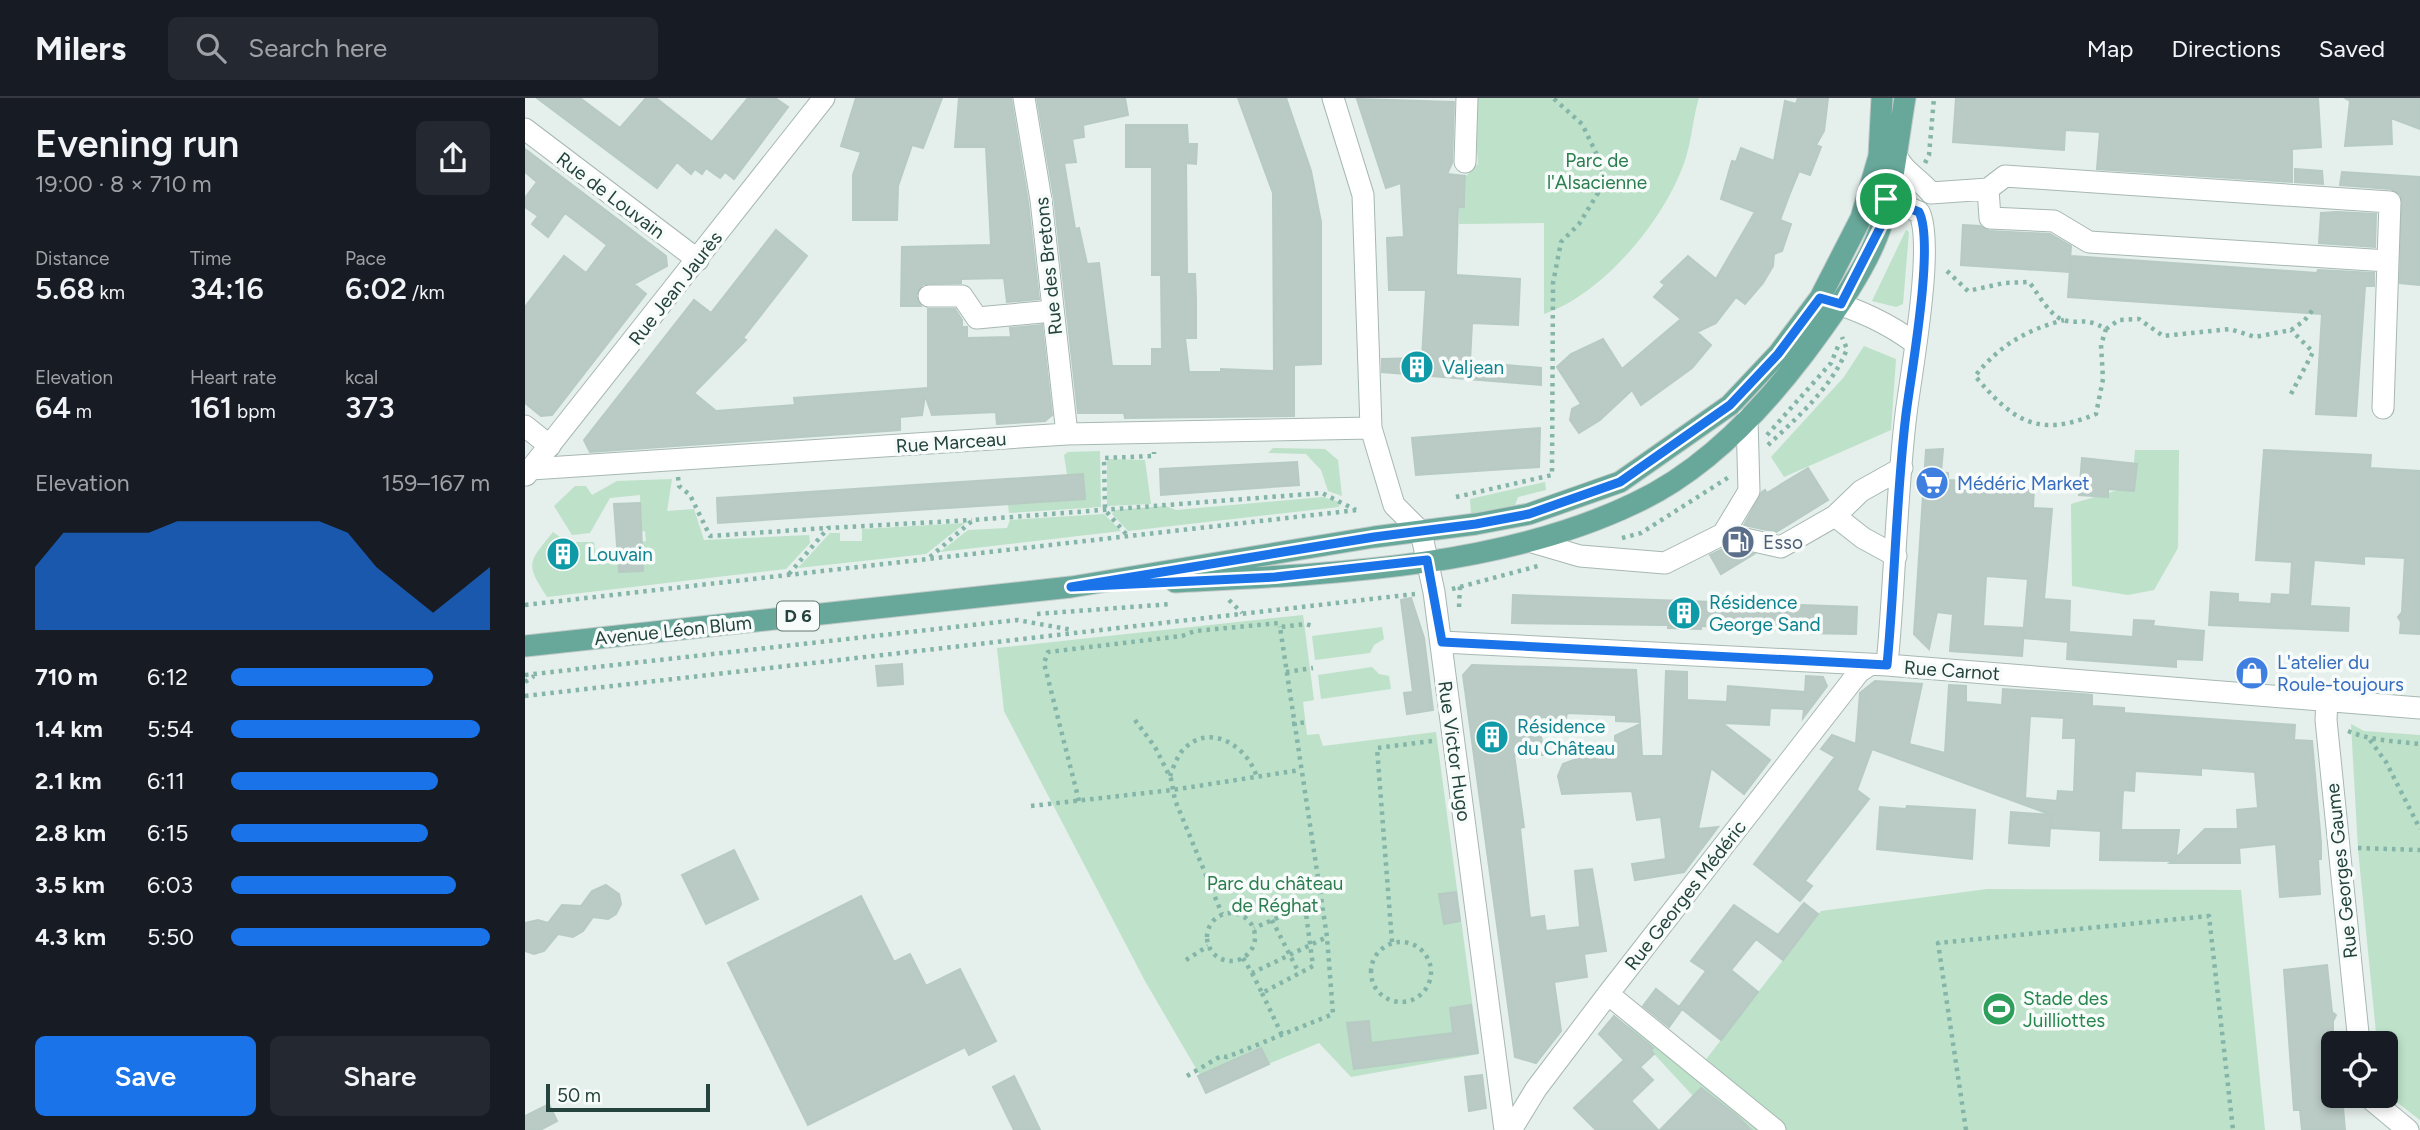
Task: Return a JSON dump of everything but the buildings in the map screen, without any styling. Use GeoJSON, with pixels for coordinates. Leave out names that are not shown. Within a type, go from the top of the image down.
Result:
{"type":"FeatureCollection","features":[{"type":"Feature","properties":{"kind":"main road","name":"Avenue Léon Blum"},"geometry":{"type":"LineString","coordinates":[[525,646],[1071,587],[1529,514],[1620,482],[1730,405],[1778,354],[1820,298],[1861,218],[1879,156],[1882,98]]}},
{"type":"Feature","properties":{"kind":"main road","name":"Avenue Léon Blum"},"geometry":{"type":"LineString","coordinates":[[1071,587],[1275,577],[1427,560],[1532,542],[1636,503],[1694,467],[1747,419],[1794,366],[1841,304],[1882,224],[1905,98]]}},
{"type":"Feature","properties":{"kind":"street","name":"Rue Jean Jaurès"},"geometry":{"type":"LineString","coordinates":[[528,473],[824,98]]}},
{"type":"Feature","properties":{"kind":"street","name":"Rue des Bretons"},"geometry":{"type":"LineString","coordinates":[[1024,98],[1041,200],[1067,434]]}},
{"type":"Feature","properties":{"kind":"street"},"geometry":{"type":"LineString","coordinates":[[1333,98],[1363,195],[1371,428],[1394,505],[1421,532]]}},
{"type":"Feature","properties":{"kind":"street"},"geometry":{"type":"LineString","coordinates":[[1465,162],[1467,98]]}},
{"type":"Feature","properties":{"kind":"street","name":"Rue de Louvain"},"geometry":{"type":"LineString","coordinates":[[525,129],[698,260]]}},
{"type":"Feature","properties":{"kind":"street"},"geometry":{"type":"LineString","coordinates":[[1895,153],[1906,171],[1919,176],[1931,193],[1988,189],[2005,176],[2390,202],[2383,408]]}},
{"type":"Feature","properties":{"kind":"street"},"geometry":{"type":"LineString","coordinates":[[1988,189],[1990,218],[2054,221],[2089,242],[2388,261]]}},
{"type":"Feature","properties":{"kind":"street"},"geometry":{"type":"LineString","coordinates":[[1878,666],[1896,556],[1924,238],[1921,218],[1913,207],[1886,199]]}},
{"type":"Feature","properties":{"kind":"street"},"geometry":{"type":"LineString","coordinates":[[929,296],[962,296],[977,318],[1053,311]]}},
{"type":"Feature","properties":{"kind":"street"},"geometry":{"type":"LineString","coordinates":[[1820,298],[1859,310],[1893,327],[1916,344]]}},
{"type":"Feature","properties":{"kind":"street"},"geometry":{"type":"LineString","coordinates":[[1532,542],[1580,556],[1665,563],[1723,534],[1749,491],[1747,419]]}},
{"type":"Feature","properties":{"kind":"street"},"geometry":{"type":"LineString","coordinates":[[525,426],[550,446]]}},
{"type":"Feature","properties":{"kind":"street","name":"Rue Marceau"},"geometry":{"type":"LineString","coordinates":[[528,473],[1067,434],[1371,428]]}},
{"type":"Feature","properties":{"kind":"street"},"geometry":{"type":"LineString","coordinates":[[1723,534],[1781,547],[1835,516],[1861,491],[1902,468]]}},
{"type":"Feature","properties":{"kind":"street"},"geometry":{"type":"LineString","coordinates":[[1835,516],[1863,538],[1896,556]]}},
{"type":"Feature","properties":{"kind":"street","name":"Rue Victor Hugo"},"geometry":{"type":"LineString","coordinates":[[1421,532],[1442,642],[1505,1130]]}},
{"type":"Feature","properties":{"kind":"street","name":"Rue Carnot"},"geometry":{"type":"LineString","coordinates":[[1442,642],[1878,666],[2420,708]]}},
{"type":"Feature","properties":{"kind":"street","name":"Rue Georges Médéric"},"geometry":{"type":"LineString","coordinates":[[1511,1130],[1536,1089],[1608,994],[1859,672],[1878,666]]}},
{"type":"Feature","properties":{"kind":"street","name":"Rue Georges Gaume"},"geometry":{"type":"LineString","coordinates":[[2327,699],[2326,720],[2358,1031]]}},
{"type":"Feature","properties":{"kind":"street"},"geometry":{"type":"LineString","coordinates":[[1608,994],[1775,1130]]}},
{"type":"Feature","properties":{"kind":"street"},"geometry":{"type":"LineString","coordinates":[[2382,1108],[2408,1130]]}},
{"type":"Feature","properties":{"kind":"path"},"geometry":{"type":"LineString","coordinates":[[1455,496],[1552,475],[1553,283],[1561,242],[1579,224],[1598,192],[1600,161],[1582,124],[1553,98]]}},
{"type":"Feature","properties":{"kind":"path"},"geometry":{"type":"LineString","coordinates":[[1921,170],[1929,155],[1934,98]]}},
{"type":"Feature","properties":{"kind":"path"},"geometry":{"type":"LineString","coordinates":[[1946,261],[1947,272],[1968,291],[2004,283],[2029,282],[2054,314],[2064,320]]}},
{"type":"Feature","properties":{"kind":"path"},"geometry":{"type":"LineString","coordinates":[[2106,329],[2090,320],[2064,320],[2029,330],[1993,354],[1976,376],[1996,401],[2026,421],[2051,427],[2070,425],[2096,414],[2103,379],[2101,345],[2106,329],[2119,320],[2139,319],[2164,336],[2230,330],[2255,337],[2291,330],[2304,321],[2315,307]]}},
{"type":"Feature","properties":{"kind":"path"},"geometry":{"type":"LineString","coordinates":[[2291,330],[2297,339],[2313,352],[2291,394]]}},
{"type":"Feature","properties":{"kind":"path"},"geometry":{"type":"LineString","coordinates":[[1126,534],[1105,510],[1104,458],[1154,456],[1154,447]]}},
{"type":"Feature","properties":{"kind":"path"},"geometry":{"type":"LineString","coordinates":[[525,606],[1126,534],[1357,510],[1322,493],[973,520],[710,536],[690,495],[679,486],[678,476]]}},
{"type":"Feature","properties":{"kind":"path"},"geometry":{"type":"LineString","coordinates":[[930,557],[973,520]]}},
{"type":"Feature","properties":{"kind":"path"},"geometry":{"type":"LineString","coordinates":[[789,574],[828,528]]}},
{"type":"Feature","properties":{"kind":"path"},"geometry":{"type":"LineString","coordinates":[[1459,610],[1460,586]]}},
{"type":"Feature","properties":{"kind":"path"},"geometry":{"type":"LineString","coordinates":[[525,695],[1411,595]]}},
{"type":"Feature","properties":{"kind":"path"},"geometry":{"type":"LineString","coordinates":[[1215,601],[1229,600],[1241,613]]}},
{"type":"Feature","properties":{"kind":"path"},"geometry":{"type":"LineString","coordinates":[[1017,620],[1022,615],[1174,604]]}},
{"type":"Feature","properties":{"kind":"path"},"geometry":{"type":"LineString","coordinates":[[525,675],[1017,620],[1077,631]]}},
{"type":"Feature","properties":{"kind":"path"},"geometry":{"type":"LineString","coordinates":[[1079,801],[1044,663],[1048,652],[1182,636],[1195,631],[1279,623],[1292,724],[1327,937],[1333,1014],[1227,1057],[1221,1056],[1187,1076]]}},
{"type":"Feature","properties":{"kind":"path"},"geometry":{"type":"LineString","coordinates":[[1280,627],[1306,624],[1315,627]]}},
{"type":"Feature","properties":{"kind":"path"},"geometry":{"type":"LineString","coordinates":[[1286,672],[1313,668]]}},
{"type":"Feature","properties":{"kind":"path"},"geometry":{"type":"LineString","coordinates":[[525,682],[535,675]]}},
{"type":"Feature","properties":{"kind":"path"},"geometry":{"type":"LineString","coordinates":[[1135,720],[1155,747],[1170,776],[1172,790],[1222,914]]}},
{"type":"Feature","properties":{"kind":"path"},"geometry":{"type":"LineString","coordinates":[[1292,724],[1307,722]]}},
{"type":"Feature","properties":{"kind":"path"},"geometry":{"type":"LineString","coordinates":[[2348,731],[2370,740],[2390,739],[2420,744]]}},
{"type":"Feature","properties":{"kind":"path"},"geometry":{"type":"LineString","coordinates":[[1170,776],[1182,751],[1205,737],[1220,738],[1246,754],[1258,778]]}},
{"type":"Feature","properties":{"kind":"path"},"geometry":{"type":"LineString","coordinates":[[1392,943],[1377,748],[1454,738]]}},
{"type":"Feature","properties":{"kind":"path"},"geometry":{"type":"LineString","coordinates":[[2370,740],[2386,762],[2420,829]]}},
{"type":"Feature","properties":{"kind":"path"},"geometry":{"type":"LineString","coordinates":[[1031,806],[1172,790],[1300,770]]}},
{"type":"Feature","properties":{"kind":"path"},"geometry":{"type":"LineString","coordinates":[[2340,850],[2365,847],[2420,850]]}},
{"type":"Feature","properties":{"kind":"path"},"geometry":{"type":"LineString","coordinates":[[1254,929],[1305,906],[1313,966],[1262,993]]}},
{"type":"Feature","properties":{"kind":"path"},"geometry":{"type":"LineString","coordinates":[[1222,914],[1244,917],[1254,929],[1254,945],[1244,958],[1235,961],[1219,959],[1208,946],[1210,924],[1222,914]]}},
{"type":"Feature","properties":{"kind":"path"},"geometry":{"type":"LineString","coordinates":[[1966,1130],[1938,943],[2209,916],[2233,1130]]}},
{"type":"Feature","properties":{"kind":"path"},"geometry":{"type":"LineString","coordinates":[[1272,920],[1299,974]]}},
{"type":"Feature","properties":{"kind":"path"},"geometry":{"type":"LineString","coordinates":[[1252,972],[1327,937]]}},
{"type":"Feature","properties":{"kind":"path"},"geometry":{"type":"LineString","coordinates":[[1392,943],[1413,944],[1428,959],[1430,979],[1426,989],[1409,1001],[1390,1000],[1375,989],[1371,980],[1372,961],[1377,953],[1392,943]]}},
{"type":"Feature","properties":{"kind":"path"},"geometry":{"type":"LineString","coordinates":[[1186,960],[1208,946]]}},
{"type":"Feature","properties":{"kind":"path"},"geometry":{"type":"LineString","coordinates":[[1244,958],[1282,1035]]}},
{"type":"Feature","properties":{"kind":"green space","name":"Parc de l'Alsacienne"},"geometry":{"type":"Polygon","coordinates":[[[1473,98],[1699,98],[1686,157],[1665,204],[1649,227],[1611,271],[1567,304],[1544,314],[1544,223],[1459,224],[1459,208],[1465,208],[1466,176],[1478,164],[1473,98]]]}},
{"type":"Feature","properties":{"kind":"green space"},"geometry":{"type":"Polygon","coordinates":[[[1906,230],[1909,232],[1903,304],[1896,307],[1872,301],[1906,230]]]}},
{"type":"Feature","properties":{"kind":"green space"},"geometry":{"type":"Polygon","coordinates":[[[1864,346],[1896,359],[1891,430],[1784,477],[1771,457],[1844,377],[1864,346]]]}},
{"type":"Feature","properties":{"kind":"green space"},"geometry":{"type":"Polygon","coordinates":[[[1273,448],[1325,449],[1338,460],[1342,496],[1328,491],[1321,470],[1306,454],[1268,453],[1273,448]]]}},
{"type":"Feature","properties":{"kind":"green space"},"geometry":{"type":"Polygon","coordinates":[[[2135,450],[2179,450],[2178,548],[2154,590],[2128,595],[2072,586],[2071,504],[2132,486],[2135,450]]]}},
{"type":"Feature","properties":{"kind":"green space"},"geometry":{"type":"Polygon","coordinates":[[[1100,451],[1101,507],[1009,513],[1008,504],[1085,499],[1083,475],[1067,475],[1064,455],[1068,452],[1100,451]]]}},
{"type":"Feature","properties":{"kind":"green space"},"geometry":{"type":"Polygon","coordinates":[[[1107,459],[1145,460],[1151,504],[1107,506],[1107,459]]]}},
{"type":"Feature","properties":{"kind":"green space"},"geometry":{"type":"Polygon","coordinates":[[[672,479],[667,511],[694,509],[704,540],[809,535],[810,543],[786,569],[547,597],[535,577],[532,563],[538,550],[553,532],[567,542],[594,542],[596,556],[617,556],[619,572],[643,571],[641,542],[646,541],[645,531],[641,532],[640,495],[610,498],[590,533],[572,535],[554,506],[575,486],[586,486],[592,495],[617,481],[672,479]]]}},
{"type":"Feature","properties":{"kind":"green space"},"geometry":{"type":"Polygon","coordinates":[[[1545,482],[1546,490],[1518,497],[1515,505],[1471,514],[1470,499],[1545,482]]]}},
{"type":"Feature","properties":{"kind":"green space"},"geometry":{"type":"Polygon","coordinates":[[[1323,497],[1340,502],[1339,507],[1128,531],[1112,514],[1115,510],[1166,506],[1176,510],[1323,497]]]}},
{"type":"Feature","properties":{"kind":"green space"},"geometry":{"type":"Polygon","coordinates":[[[1104,514],[1121,531],[940,552],[968,530],[1007,528],[1010,520],[1104,514]]]}},
{"type":"Feature","properties":{"kind":"green space"},"geometry":{"type":"Polygon","coordinates":[[[965,523],[926,554],[798,568],[830,533],[840,533],[840,541],[862,541],[862,529],[965,523]]]}},
{"type":"Feature","properties":{"kind":"green space","name":"Parc du château de Réghat"},"geometry":{"type":"Polygon","coordinates":[[[1303,615],[1314,700],[1303,702],[1307,735],[1319,734],[1323,746],[1436,732],[1479,1054],[1351,1077],[1319,1043],[1208,1089],[1145,981],[1004,711],[997,648],[1303,615]]]}},
{"type":"Feature","properties":{"kind":"green space"},"geometry":{"type":"Polygon","coordinates":[[[1382,627],[1384,639],[1374,645],[1370,653],[1315,660],[1312,636],[1382,627]]]}},
{"type":"Feature","properties":{"kind":"green space"},"geometry":{"type":"Polygon","coordinates":[[[1372,667],[1379,674],[1389,676],[1391,689],[1321,699],[1318,675],[1372,667]]]}},
{"type":"Feature","properties":{"kind":"green space"},"geometry":{"type":"Polygon","coordinates":[[[2351,724],[2364,731],[2420,735],[2420,1120],[2398,1103],[2398,1031],[2376,1031],[2358,849],[2351,724]]]}},
{"type":"Feature","properties":{"kind":"green space","name":"Stade des Juilliottes"},"geometry":{"type":"Polygon","coordinates":[[[1987,889],[2241,890],[2265,1130],[1743,1130],[1702,1088],[1693,1096],[1617,1014],[1704,1062],[1821,911],[1987,889]]]}},
{"type":"Feature","properties":{"kind":"place","name":"Valjean"},"geometry":{"type":"Point","coordinates":[1417,367]}},
{"type":"Feature","properties":{"kind":"place","name":"Médéric Market"},"geometry":{"type":"Point","coordinates":[1932,483]}},
{"type":"Feature","properties":{"kind":"place","name":"Esso"},"geometry":{"type":"Point","coordinates":[1738,542]}},
{"type":"Feature","properties":{"kind":"place","name":"Louvain"},"geometry":{"type":"Point","coordinates":[563,554]}},
{"type":"Feature","properties":{"kind":"place","name":"Résidence George Sand"},"geometry":{"type":"Point","coordinates":[1684,613]}},
{"type":"Feature","properties":{"kind":"place","name":"L'atelier du Roule-toujours"},"geometry":{"type":"Point","coordinates":[2252,673]}},
{"type":"Feature","properties":{"kind":"place","name":"Résidence du Château"},"geometry":{"type":"Point","coordinates":[1492,737]}},
{"type":"Feature","properties":{"kind":"place","name":"Stade des Juilliottes"},"geometry":{"type":"Point","coordinates":[1999,1009]}},
{"type":"Feature","properties":{"kind":"route"},"geometry":{"type":"LineString","coordinates":[[1886,199],[1913,207],[1919,212],[1924,238],[1916,344],[1906,415],[1887,665],[1442,642],[1427,560],[1275,577],[1071,587],[1529,514],[1620,482],[1678,444],[1730,405],[1778,354],[1820,298],[1841,304],[1882,224],[1886,199]]}}]}
